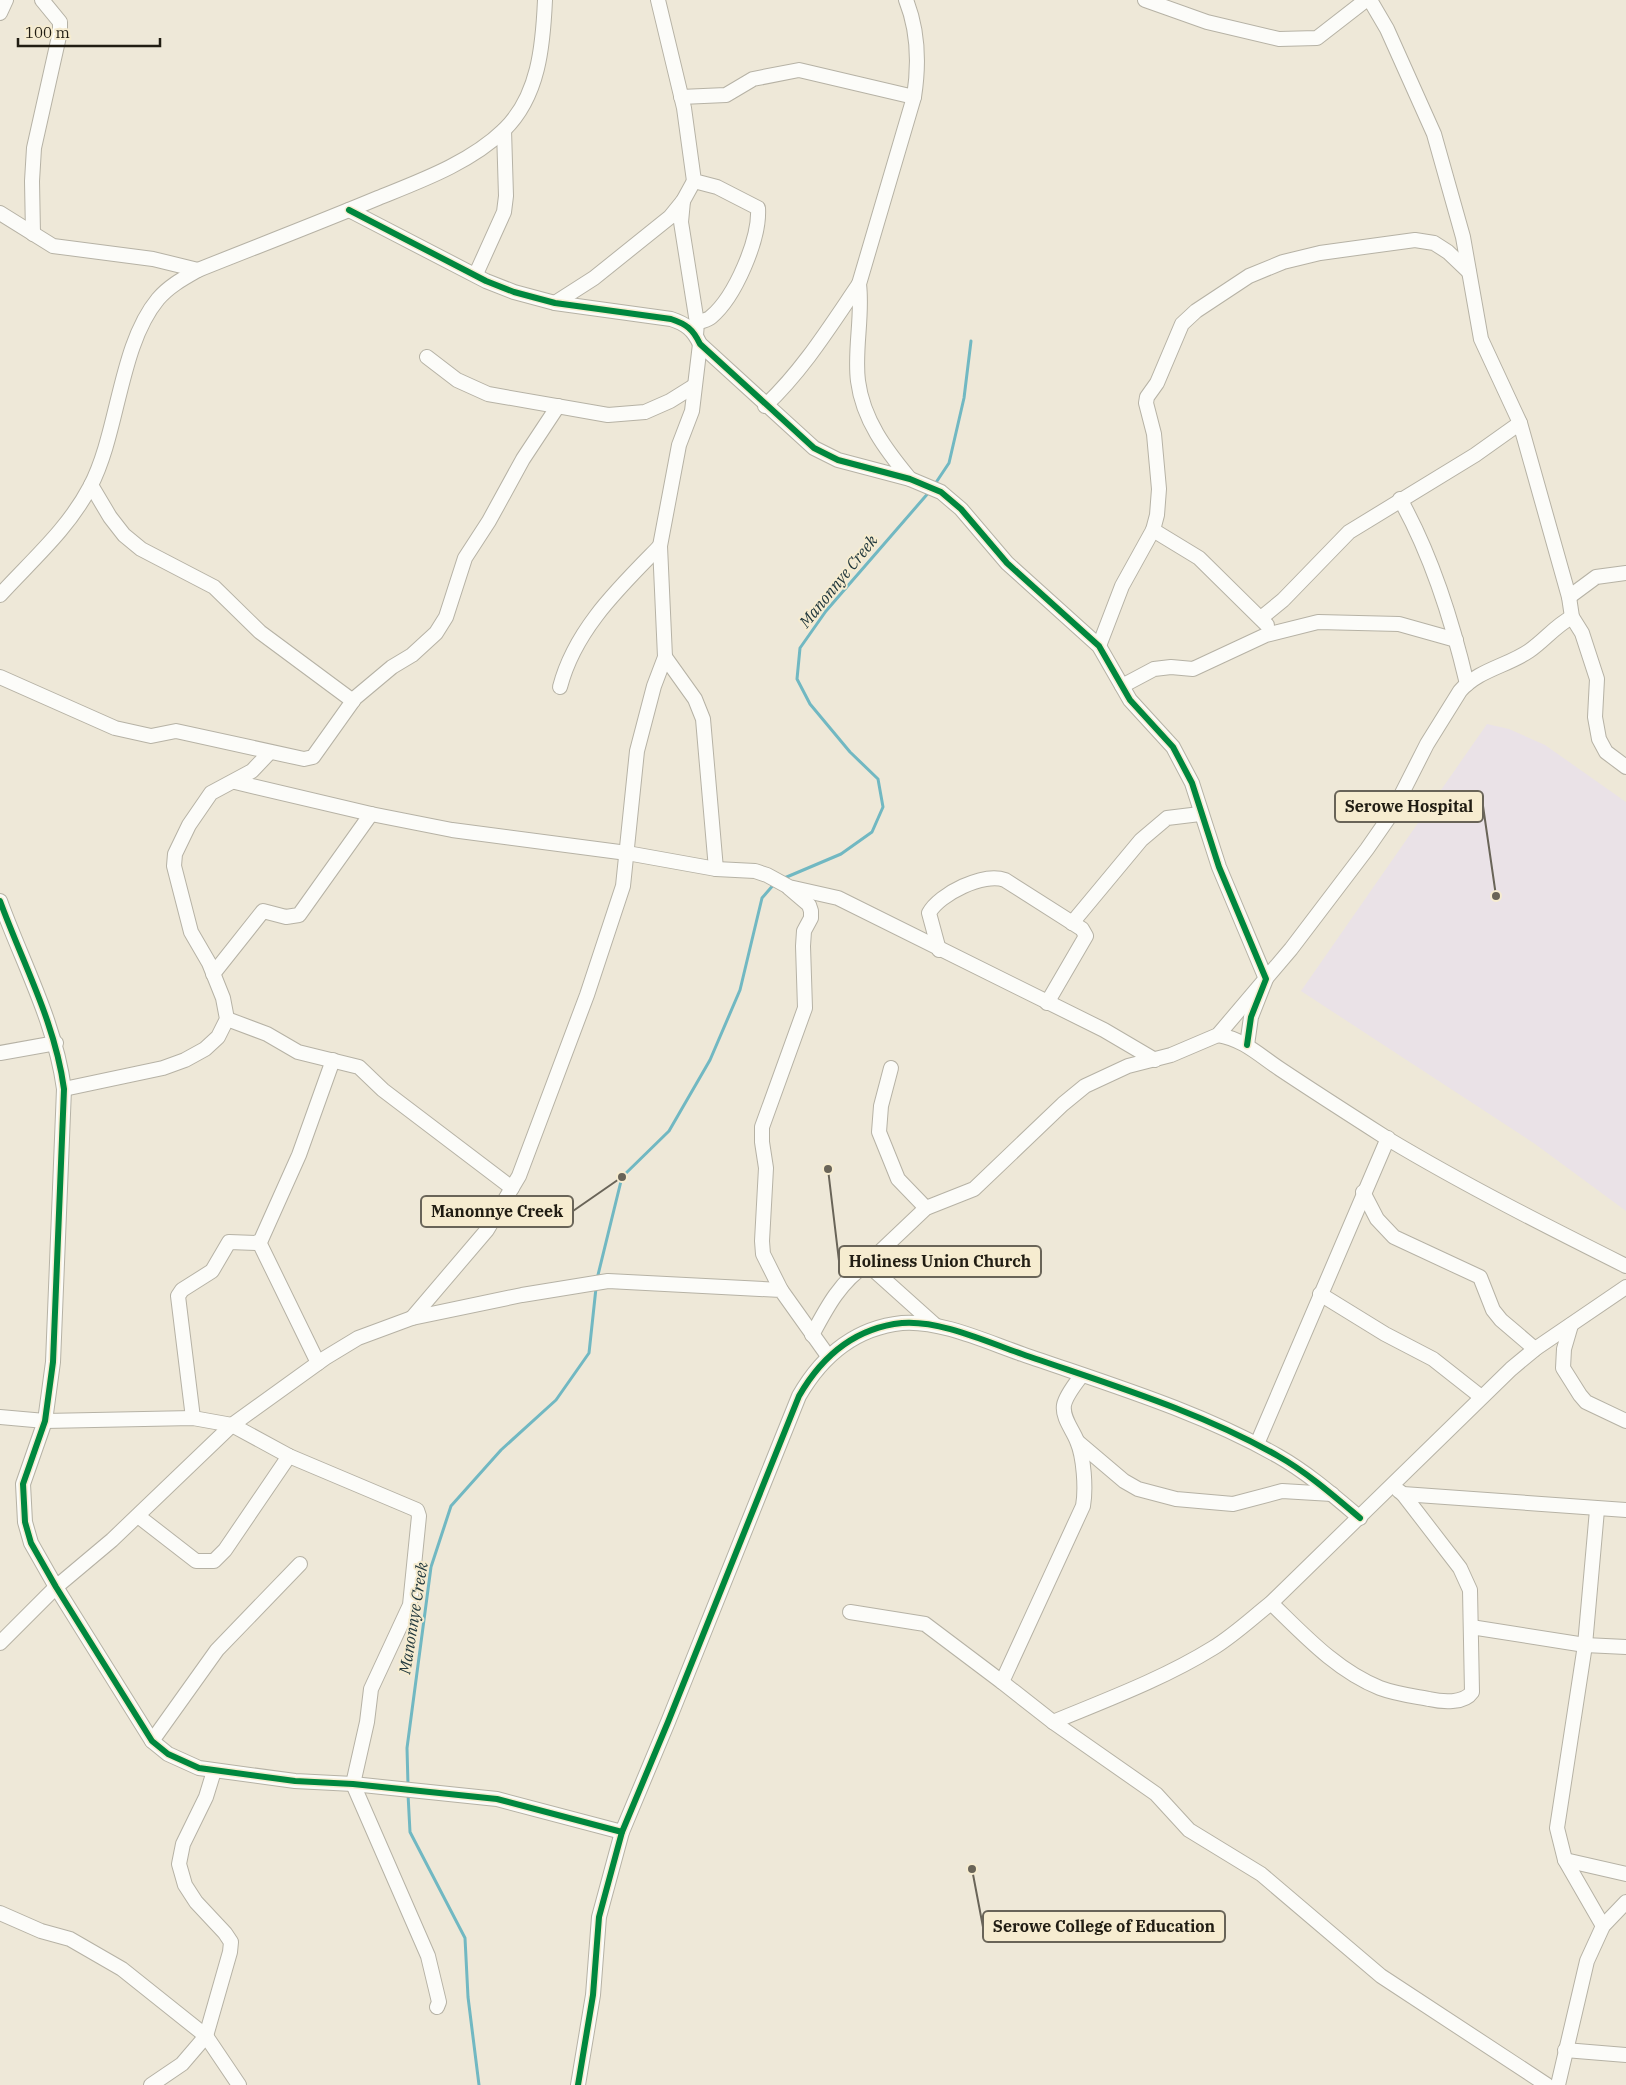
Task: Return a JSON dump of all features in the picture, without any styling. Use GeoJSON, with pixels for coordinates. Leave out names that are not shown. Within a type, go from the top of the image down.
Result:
{"type":"FeatureCollection","features":[{"type":"Feature","properties":{"kind":"street"},"geometry":{"type":"LineString","coordinates":[[0,13],[6,0]]}},
{"type":"Feature","properties":{"kind":"street"},"geometry":{"type":"LineString","coordinates":[[33,234],[32,181],[34,148],[60,32],[60,22],[42,0]]}},
{"type":"Feature","properties":{"kind":"street"},"geometry":{"type":"LineString","coordinates":[[0,595],[69,521],[91,485],[104,450],[140,330],[147,315],[159,298],[178,281],[198,270],[420,181],[464,158],[504,130],[526,98],[535,76],[543,43],[545,0]]}},
{"type":"Feature","properties":{"kind":"street"},"geometry":{"type":"LineString","coordinates":[[555,303],[594,278],[670,217],[683,201],[694,181],[682,97],[658,0]]}},
{"type":"Feature","properties":{"kind":"street"},"geometry":{"type":"LineString","coordinates":[[765,406],[789,383],[822,341],[859,284],[914,97],[918,70],[912,14],[906,0]]}},
{"type":"Feature","properties":{"kind":"street"},"geometry":{"type":"LineString","coordinates":[[1145,0],[1207,22],[1279,39],[1317,38],[1366,0]]}},
{"type":"Feature","properties":{"kind":"street"},"geometry":{"type":"LineString","coordinates":[[1370,0],[1387,29],[1434,134],[1452,191],[1481,339],[1520,423],[1569,597],[1572,617],[1582,633],[1596,679],[1595,717],[1599,739],[1606,752],[1626,767]]}},
{"type":"Feature","properties":{"kind":"street"},"geometry":{"type":"LineString","coordinates":[[682,97],[726,96],[753,79],[798,70],[914,97]]}},
{"type":"Feature","properties":{"kind":"street"},"geometry":{"type":"LineString","coordinates":[[476,274],[504,212],[506,196],[504,130]]}},
{"type":"Feature","properties":{"kind":"street"},"geometry":{"type":"LineString","coordinates":[[694,181],[717,187],[758,208],[748,260],[735,287],[697,334]]}},
{"type":"Feature","properties":{"kind":"street"},"geometry":{"type":"LineString","coordinates":[[412,1318],[487,1230],[512,1188],[532,1144],[548,1094],[587,995],[623,886],[637,752],[654,686],[665,657],[660,546],[679,445],[692,411],[697,334],[681,222],[683,201]]}},
{"type":"Feature","properties":{"kind":"street"},"geometry":{"type":"LineString","coordinates":[[349,210],[514,292],[555,303],[671,319],[687,324],[765,406],[814,448],[838,460],[910,479],[942,492],[961,509],[1007,563],[1099,646],[1130,700],[1173,747],[1192,783],[1200,814],[1219,867],[1266,979],[1251,1017],[1247,1045]]}},
{"type":"Feature","properties":{"kind":"street"},"geometry":{"type":"LineString","coordinates":[[0,213],[53,246],[153,259],[198,270]]}},
{"type":"Feature","properties":{"kind":"street"},"geometry":{"type":"LineString","coordinates":[[1099,646],[1122,586],[1153,530],[1157,515],[1159,489],[1154,434],[1146,403],[1147,397],[1157,383],[1176,334],[1182,324],[1196,311],[1249,276],[1283,262],[1320,253],[1386,242],[1415,240],[1434,243],[1448,252],[1469,272]]}},
{"type":"Feature","properties":{"kind":"street"},"geometry":{"type":"LineString","coordinates":[[859,284],[861,298],[858,380],[860,390],[873,429],[884,448],[910,479]]}},
{"type":"Feature","properties":{"kind":"street"},"geometry":{"type":"LineString","coordinates":[[427,357],[457,380],[488,394],[608,415],[645,412],[670,401],[694,386]]}},
{"type":"Feature","properties":{"kind":"street"},"geometry":{"type":"LineString","coordinates":[[0,677],[115,728],[151,736],[176,731],[304,759],[313,757],[353,700],[392,667],[412,655],[436,633],[446,617],[465,558],[489,521],[523,459],[558,406]]}},
{"type":"Feature","properties":{"kind":"street"},"geometry":{"type":"LineString","coordinates":[[1261,618],[1284,600],[1349,532],[1400,499],[1475,455],[1520,423]]}},
{"type":"Feature","properties":{"kind":"street"},"geometry":{"type":"LineString","coordinates":[[91,485],[114,523],[124,535],[141,549],[214,587],[260,632],[353,700]]}},
{"type":"Feature","properties":{"kind":"street"},"geometry":{"type":"LineString","coordinates":[[1400,499],[1418,534],[1442,594],[1456,640],[1466,684]]}},
{"type":"Feature","properties":{"kind":"street"},"geometry":{"type":"LineString","coordinates":[[1153,530],[1199,558],[1274,633]]}},
{"type":"Feature","properties":{"kind":"street"},"geometry":{"type":"LineString","coordinates":[[560,687],[574,649],[594,618],[660,546]]}},
{"type":"Feature","properties":{"kind":"street"},"geometry":{"type":"LineString","coordinates":[[1569,597],[1596,577],[1626,573]]}},
{"type":"Feature","properties":{"kind":"street"},"geometry":{"type":"LineString","coordinates":[[812,1335],[837,1291],[854,1273],[867,1264],[926,1208],[974,1189],[1063,1104],[1085,1086],[1128,1066],[1155,1060],[1191,1048],[1218,1035],[1266,979],[1372,842],[1407,786],[1427,744],[1449,706],[1466,684],[1492,668],[1530,651],[1559,624],[1572,617]]}},
{"type":"Feature","properties":{"kind":"street"},"geometry":{"type":"LineString","coordinates":[[1122,686],[1154,669],[1171,667],[1193,669],[1274,633],[1318,622],[1399,624],[1456,640]]}},
{"type":"Feature","properties":{"kind":"street"},"geometry":{"type":"LineString","coordinates":[[665,657],[695,699],[703,719],[716,869]]}},
{"type":"Feature","properties":{"kind":"street"},"geometry":{"type":"LineString","coordinates":[[64,1089],[125,1078],[185,1060],[206,1049],[218,1037],[227,1019],[223,998],[191,932],[174,866],[175,854],[188,825],[206,799],[217,789],[235,782],[252,771],[270,752]]}},
{"type":"Feature","properties":{"kind":"street"},"geometry":{"type":"LineString","coordinates":[[235,782],[371,814],[469,833],[627,853],[716,869],[755,871],[767,875],[788,887],[809,905],[811,918],[804,931],[803,946],[805,1008],[762,1127],[766,1168],[762,1241],[763,1254],[781,1290],[828,1356]]}},
{"type":"Feature","properties":{"kind":"street"},"geometry":{"type":"LineString","coordinates":[[213,974],[262,911],[286,917],[299,915],[371,814]]}},
{"type":"Feature","properties":{"kind":"street"},"geometry":{"type":"LineString","coordinates":[[1072,923],[1142,840],[1167,818],[1200,814]]}},
{"type":"Feature","properties":{"kind":"street"},"geometry":{"type":"LineString","coordinates":[[939,950],[929,913],[942,896],[994,877],[1005,880],[1084,931],[1086,938],[1047,1002]]}},
{"type":"Feature","properties":{"kind":"street"},"geometry":{"type":"LineString","coordinates":[[788,887],[838,898],[939,950],[1104,1030],[1155,1060]]}},
{"type":"Feature","properties":{"kind":"street"},"geometry":{"type":"LineString","coordinates":[[0,900],[56,1043],[64,1089],[53,1362],[45,1420],[27,1468],[23,1499],[25,1522],[31,1543],[56,1587],[152,1740],[168,1754],[185,1764],[214,1771],[296,1781],[353,1784],[497,1799],[622,1832]]}},
{"type":"Feature","properties":{"kind":"street"},"geometry":{"type":"LineString","coordinates":[[227,1019],[267,1034],[298,1052],[359,1067],[382,1090],[512,1188]]}},
{"type":"Feature","properties":{"kind":"street"},"geometry":{"type":"LineString","coordinates":[[1218,1035],[1236,1039],[1247,1045],[1278,1068],[1388,1138],[1562,1234],[1626,1266]]}},
{"type":"Feature","properties":{"kind":"street"},"geometry":{"type":"LineString","coordinates":[[0,1053],[56,1043]]}},
{"type":"Feature","properties":{"kind":"street"},"geometry":{"type":"LineString","coordinates":[[259,1242],[299,1155],[333,1060]]}},
{"type":"Feature","properties":{"kind":"street"},"geometry":{"type":"LineString","coordinates":[[891,1068],[881,1106],[879,1132],[898,1179],[926,1208]]}},
{"type":"Feature","properties":{"kind":"street"},"geometry":{"type":"LineString","coordinates":[[1257,1444],[1363,1192],[1388,1138]]}},
{"type":"Feature","properties":{"kind":"street"},"geometry":{"type":"LineString","coordinates":[[1363,1192],[1377,1219],[1394,1236],[1480,1277],[1493,1310],[1501,1320],[1535,1349]]}},
{"type":"Feature","properties":{"kind":"street"},"geometry":{"type":"LineString","coordinates":[[193,1418],[178,1296],[182,1290],[212,1271],[228,1242],[259,1242]]}},
{"type":"Feature","properties":{"kind":"street"},"geometry":{"type":"LineString","coordinates":[[259,1242],[318,1362]]}},
{"type":"Feature","properties":{"kind":"street"},"geometry":{"type":"LineString","coordinates":[[867,1264],[934,1325]]}},
{"type":"Feature","properties":{"kind":"street"},"geometry":{"type":"LineString","coordinates":[[0,1643],[56,1587],[138,1516],[232,1425],[318,1362],[358,1338],[412,1318],[522,1295],[608,1281],[781,1290]]}},
{"type":"Feature","properties":{"kind":"street"},"geometry":{"type":"LineString","coordinates":[[1053,1722],[1192,1660],[1228,1638],[1271,1603],[1360,1518],[1398,1490],[1480,1396],[1535,1349],[1626,1286]]}},
{"type":"Feature","properties":{"kind":"street"},"geometry":{"type":"LineString","coordinates":[[1320,1294],[1385,1334],[1433,1359],[1480,1396]]}},
{"type":"Feature","properties":{"kind":"street"},"geometry":{"type":"LineString","coordinates":[[578,2085],[593,1995],[599,1917],[622,1832],[791,1414],[807,1382],[828,1356],[854,1338],[872,1330],[903,1323],[934,1325],[1167,1406],[1257,1444],[1295,1467],[1332,1494],[1360,1518]]}},
{"type":"Feature","properties":{"kind":"street"},"geometry":{"type":"LineString","coordinates":[[1571,1325],[1564,1349],[1563,1368],[1586,1402],[1626,1421]]}},
{"type":"Feature","properties":{"kind":"street"},"geometry":{"type":"LineString","coordinates":[[1002,1682],[1083,1506],[1085,1488],[1078,1442],[1067,1422],[1064,1404],[1082,1375]]}},
{"type":"Feature","properties":{"kind":"street"},"geometry":{"type":"LineString","coordinates":[[0,1417],[45,1420],[193,1418],[232,1425],[289,1456],[413,1507],[419,1516],[410,1605],[371,1689],[367,1722],[353,1784],[428,1956],[439,2002],[437,2007]]}},
{"type":"Feature","properties":{"kind":"street"},"geometry":{"type":"LineString","coordinates":[[1078,1442],[1124,1481],[1138,1489],[1176,1499],[1233,1504],[1282,1491],[1332,1494]]}},
{"type":"Feature","properties":{"kind":"street"},"geometry":{"type":"LineString","coordinates":[[138,1516],[196,1561],[214,1562],[225,1550],[289,1456]]}},
{"type":"Feature","properties":{"kind":"street"},"geometry":{"type":"LineString","coordinates":[[1398,1490],[1597,1510],[1626,1510]]}},
{"type":"Feature","properties":{"kind":"street"},"geometry":{"type":"LineString","coordinates":[[1271,1603],[1317,1648],[1368,1682],[1381,1688],[1437,1701],[1465,1699],[1472,1692],[1470,1590],[1460,1568],[1398,1490]]}},
{"type":"Feature","properties":{"kind":"street"},"geometry":{"type":"LineString","coordinates":[[1597,1510],[1585,1645],[1557,1828],[1565,1860],[1602,1926]]}},
{"type":"Feature","properties":{"kind":"street"},"geometry":{"type":"LineString","coordinates":[[152,1740],[217,1650],[300,1564]]}},
{"type":"Feature","properties":{"kind":"street"},"geometry":{"type":"LineString","coordinates":[[850,1612],[925,1624],[1053,1722],[1156,1794],[1189,1830],[1261,1874],[1381,1976],[1547,2085]]}},
{"type":"Feature","properties":{"kind":"street"},"geometry":{"type":"LineString","coordinates":[[1472,1627],[1585,1645],[1626,1647]]}},
{"type":"Feature","properties":{"kind":"street"},"geometry":{"type":"LineString","coordinates":[[151,2085],[182,2064],[206,2036],[231,1942],[184,1885],[179,1864],[183,1844],[206,1797],[214,1771]]}},
{"type":"Feature","properties":{"kind":"street"},"geometry":{"type":"LineString","coordinates":[[1565,1860],[1626,1874]]}},
{"type":"Feature","properties":{"kind":"street"},"geometry":{"type":"LineString","coordinates":[[1558,2085],[1583,1973],[1602,1926],[1626,1902]]}},
{"type":"Feature","properties":{"kind":"street"},"geometry":{"type":"LineString","coordinates":[[0,1913],[41,1931],[70,1939],[122,1968],[206,2036],[239,2085]]}},
{"type":"Feature","properties":{"kind":"street"},"geometry":{"type":"LineString","coordinates":[[1565,2050],[1626,2055]]}},
{"type":"Feature","properties":{"kind":"shaded area"},"geometry":{"type":"Polygon","coordinates":[[[1487,724],[1509,729],[1545,745],[1626,802],[1626,1211],[1535,1144],[1301,991],[1487,724]]]}},
{"type":"Feature","properties":{"kind":"waterway","name":"Manonnye Creek"},"geometry":{"type":"LineString","coordinates":[[935,484],[949,463],[964,398],[971,341]]}},
{"type":"Feature","properties":{"kind":"waterway","name":"Manonnye Creek"},"geometry":{"type":"LineString","coordinates":[[782,879],[841,854],[872,832],[883,807],[878,779],[850,752],[810,704],[797,679],[800,648],[826,611],[930,491]]}},
{"type":"Feature","properties":{"kind":"waterway","name":"Manonnye Creek"},"geometry":{"type":"LineString","coordinates":[[597,1279],[622,1177],[669,1131],[710,1060],[740,990],[762,898],[775,883]]}},
{"type":"Feature","properties":{"kind":"waterway","name":"Manonnye Creek"},"geometry":{"type":"LineString","coordinates":[[408,1785],[407,1748],[431,1567],[451,1506],[501,1450],[556,1400],[589,1353],[596,1288]]}},
{"type":"Feature","properties":{"kind":"waterway","name":"Manonnye Creek"},"geometry":{"type":"LineString","coordinates":[[408,1794],[410,1832],[465,1938],[468,1997],[479,2085]]}},
{"type":"Feature","properties":{"kind":"cycle path"},"geometry":{"type":"LineString","coordinates":[[349,210],[486,281],[514,292],[555,303],[671,319],[681,323],[695,334],[700,344],[814,448],[838,460],[910,479],[941,492],[961,509],[1007,563],[1099,646],[1130,700],[1173,747],[1192,783],[1219,867],[1266,979],[1251,1017],[1247,1045]]}},
{"type":"Feature","properties":{"kind":"cycle path"},"geometry":{"type":"LineString","coordinates":[[0,901],[46,1017],[60,1064],[64,1089],[53,1362],[45,1421],[23,1484],[25,1522],[31,1543],[56,1587],[152,1741],[168,1754],[199,1768],[295,1781],[353,1784],[497,1799],[622,1832]]}},
{"type":"Feature","properties":{"kind":"cycle path"},"geometry":{"type":"LineString","coordinates":[[578,2085],[593,1995],[599,1917],[622,1832],[799,1396],[818,1368],[842,1346],[869,1331],[902,1323],[932,1325],[963,1333],[1153,1399],[1217,1425],[1278,1456],[1300,1470],[1360,1518]]}},
{"type":"Feature","properties":{"kind":"place","name":"Serowe Hospital"},"geometry":{"type":"Point","coordinates":[1496,896]}},
{"type":"Feature","properties":{"kind":"place","name":"Holiness Union Church"},"geometry":{"type":"Point","coordinates":[828,1169]}},
{"type":"Feature","properties":{"kind":"place","name":"Manonnye Creek"},"geometry":{"type":"Point","coordinates":[622,1177]}},
{"type":"Feature","properties":{"kind":"place","name":"Serowe College of Education"},"geometry":{"type":"Point","coordinates":[972,1869]}}]}
